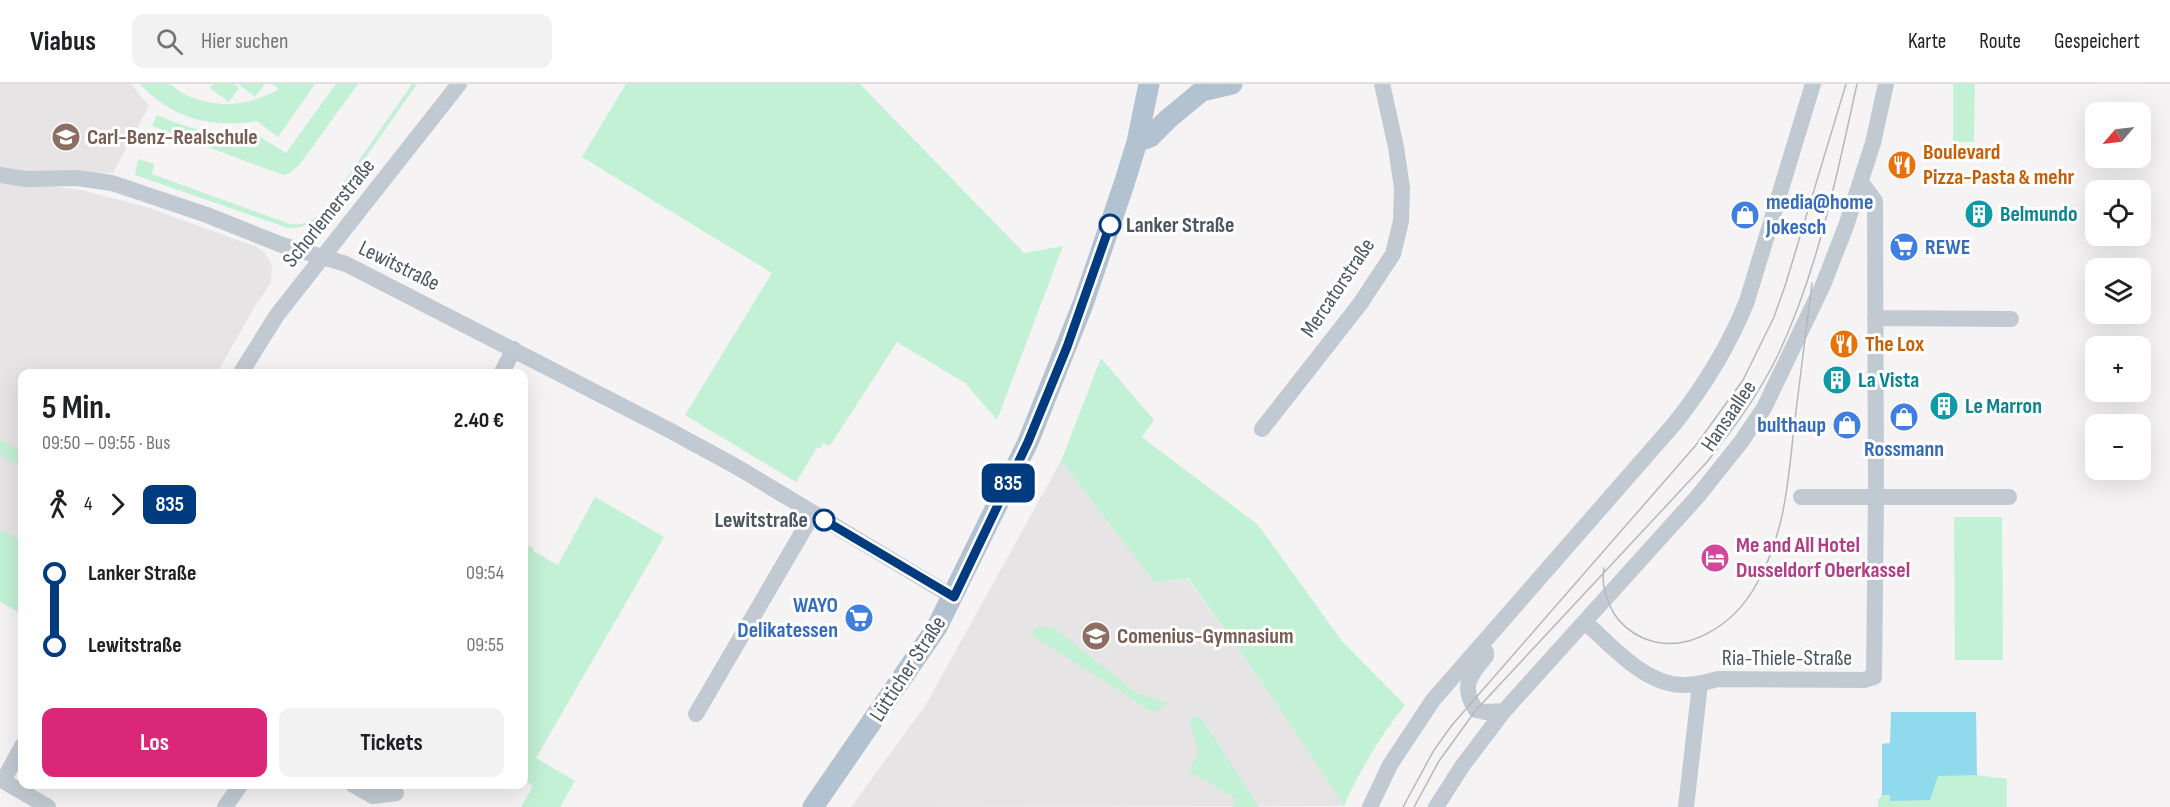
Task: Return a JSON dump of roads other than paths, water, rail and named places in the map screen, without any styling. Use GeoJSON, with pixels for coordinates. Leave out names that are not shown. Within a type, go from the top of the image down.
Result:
{"type":"FeatureCollection","features":[{"type":"Feature","properties":{"kind":"main road","name":"Lütticher Straße"},"geometry":{"type":"LineString","coordinates":[[813,807],[937,627],[954,597],[1028,442],[1083,304],[1137,142],[1149,84]]}},
{"type":"Feature","properties":{"kind":"main road"},"geometry":{"type":"LineString","coordinates":[[1180,84],[1202,91]]}},
{"type":"Feature","properties":{"kind":"main road"},"geometry":{"type":"LineString","coordinates":[[1137,142],[1150,137],[1202,91],[1232,84]]}},
{"type":"Feature","properties":{"kind":"street","name":"Schorlemerstraße"},"geometry":{"type":"LineString","coordinates":[[243,369],[277,315],[459,84]]}},
{"type":"Feature","properties":{"kind":"street","name":"Mercatorstraße"},"geometry":{"type":"LineString","coordinates":[[1262,429],[1360,304],[1393,254],[1401,221],[1402,188],[1396,147],[1382,84]]}},
{"type":"Feature","properties":{"kind":"street","name":"Hansaallee"},"geometry":{"type":"LineString","coordinates":[[1370,807],[1390,765],[1433,700],[1675,423],[1715,367],[1747,301],[1813,84]]}},
{"type":"Feature","properties":{"kind":"street","name":"Hansaallee"},"geometry":{"type":"LineString","coordinates":[[1436,807],[1463,765],[1504,711],[1706,487],[1764,408],[1823,285],[1846,226],[1873,143],[1886,84]]}},
{"type":"Feature","properties":{"kind":"street","name":"Lewitstraße"},"geometry":{"type":"LineString","coordinates":[[0,175],[25,179],[77,178],[112,183],[207,215],[282,245],[346,264],[699,446],[954,597]]}},
{"type":"Feature","properties":{"kind":"street"},"geometry":{"type":"LineString","coordinates":[[1861,182],[1875,201],[1876,496]]}},
{"type":"Feature","properties":{"kind":"street"},"geometry":{"type":"LineString","coordinates":[[1875,318],[2011,319]]}},
{"type":"Feature","properties":{"kind":"street"},"geometry":{"type":"LineString","coordinates":[[504,369],[514,349]]}},
{"type":"Feature","properties":{"kind":"street"},"geometry":{"type":"LineString","coordinates":[[1801,496],[2009,497]]}},
{"type":"Feature","properties":{"kind":"street","name":"Ria-Thiele-Straße"},"geometry":{"type":"LineString","coordinates":[[1585,622],[1646,674],[1663,682],[1681,685],[1700,684],[1718,679],[1864,680],[1874,677],[1876,496]]}},
{"type":"Feature","properties":{"kind":"street"},"geometry":{"type":"LineString","coordinates":[[696,714],[813,514]]}},
{"type":"Feature","properties":{"kind":"street","name":"Hansaallee"},"geometry":{"type":"LineString","coordinates":[[1486,639],[1486,656],[1471,675],[1467,693],[1476,710],[1504,711]]}},
{"type":"Feature","properties":{"kind":"street","name":"Ria-Thiele-Straße"},"geometry":{"type":"LineString","coordinates":[[1686,807],[1700,684]]}},
{"type":"Feature","properties":{"kind":"street"},"geometry":{"type":"LineString","coordinates":[[18,752],[1,780],[48,807]]}},
{"type":"Feature","properties":{"kind":"street"},"geometry":{"type":"LineString","coordinates":[[225,807],[238,789]]}},
{"type":"Feature","properties":{"kind":"street"},"geometry":{"type":"LineString","coordinates":[[361,789],[373,796],[396,793]]}},
{"type":"Feature","properties":{"kind":"water"},"geometry":{"type":"Polygon","coordinates":[[[1891,712],[1976,712],[1977,775],[1938,776],[1930,800],[1890,801],[1890,795],[1882,795],[1882,744],[1890,743],[1891,712]]]}},
{"type":"Feature","properties":{"kind":"tram line"},"geometry":{"type":"LineString","coordinates":[[1403,807],[1434,750],[1452,725],[1696,445],[1743,380],[1774,317],[1786,283],[1846,84]]}},
{"type":"Feature","properties":{"kind":"tram line"},"geometry":{"type":"LineString","coordinates":[[1414,807],[1439,761],[1476,710],[1707,462],[1763,383],[1792,323],[1815,256],[1834,187],[1857,84]]}},
{"type":"Feature","properties":{"kind":"tram line"},"geometry":{"type":"LineString","coordinates":[[1604,568],[1605,591],[1613,612],[1622,624],[1634,633],[1660,643],[1693,640],[1708,633],[1736,612],[1747,599],[1766,566],[1784,508],[1812,283]]}},
{"type":"Feature","properties":{"kind":"place","name":"Carl-Benz-Realschule"},"geometry":{"type":"Point","coordinates":[66,137]}},
{"type":"Feature","properties":{"kind":"place","name":"Boulevard Pizza-Pasta & mehr"},"geometry":{"type":"Point","coordinates":[1902,165]}},
{"type":"Feature","properties":{"kind":"place","name":"Belmundo"},"geometry":{"type":"Point","coordinates":[1979,214]}},
{"type":"Feature","properties":{"kind":"place","name":"media@home Jokesch"},"geometry":{"type":"Point","coordinates":[1745,215]}},
{"type":"Feature","properties":{"kind":"place","name":"Lanker Straße"},"geometry":{"type":"Point","coordinates":[1110,225]}},
{"type":"Feature","properties":{"kind":"place","name":"REWE"},"geometry":{"type":"Point","coordinates":[1904,247]}},
{"type":"Feature","properties":{"kind":"place","name":"The Lox"},"geometry":{"type":"Point","coordinates":[1844,344]}},
{"type":"Feature","properties":{"kind":"place","name":"La Vista"},"geometry":{"type":"Point","coordinates":[1837,380]}},
{"type":"Feature","properties":{"kind":"place","name":"Le Marron"},"geometry":{"type":"Point","coordinates":[1944,406]}},
{"type":"Feature","properties":{"kind":"place","name":"Rossmann"},"geometry":{"type":"Point","coordinates":[1904,417]}},
{"type":"Feature","properties":{"kind":"place","name":"bulthaup"},"geometry":{"type":"Point","coordinates":[1847,425]}},
{"type":"Feature","properties":{"kind":"place","name":"Lewitstraße"},"geometry":{"type":"Point","coordinates":[824,520]}},
{"type":"Feature","properties":{"kind":"place","name":"Me and All Hotel Dusseldorf Oberkassel"},"geometry":{"type":"Point","coordinates":[1715,558]}},
{"type":"Feature","properties":{"kind":"place","name":"WAYO Delikatessen"},"geometry":{"type":"Point","coordinates":[859,618]}},
{"type":"Feature","properties":{"kind":"place","name":"Comenius-Gymnasium"},"geometry":{"type":"Point","coordinates":[1096,636]}}]}
